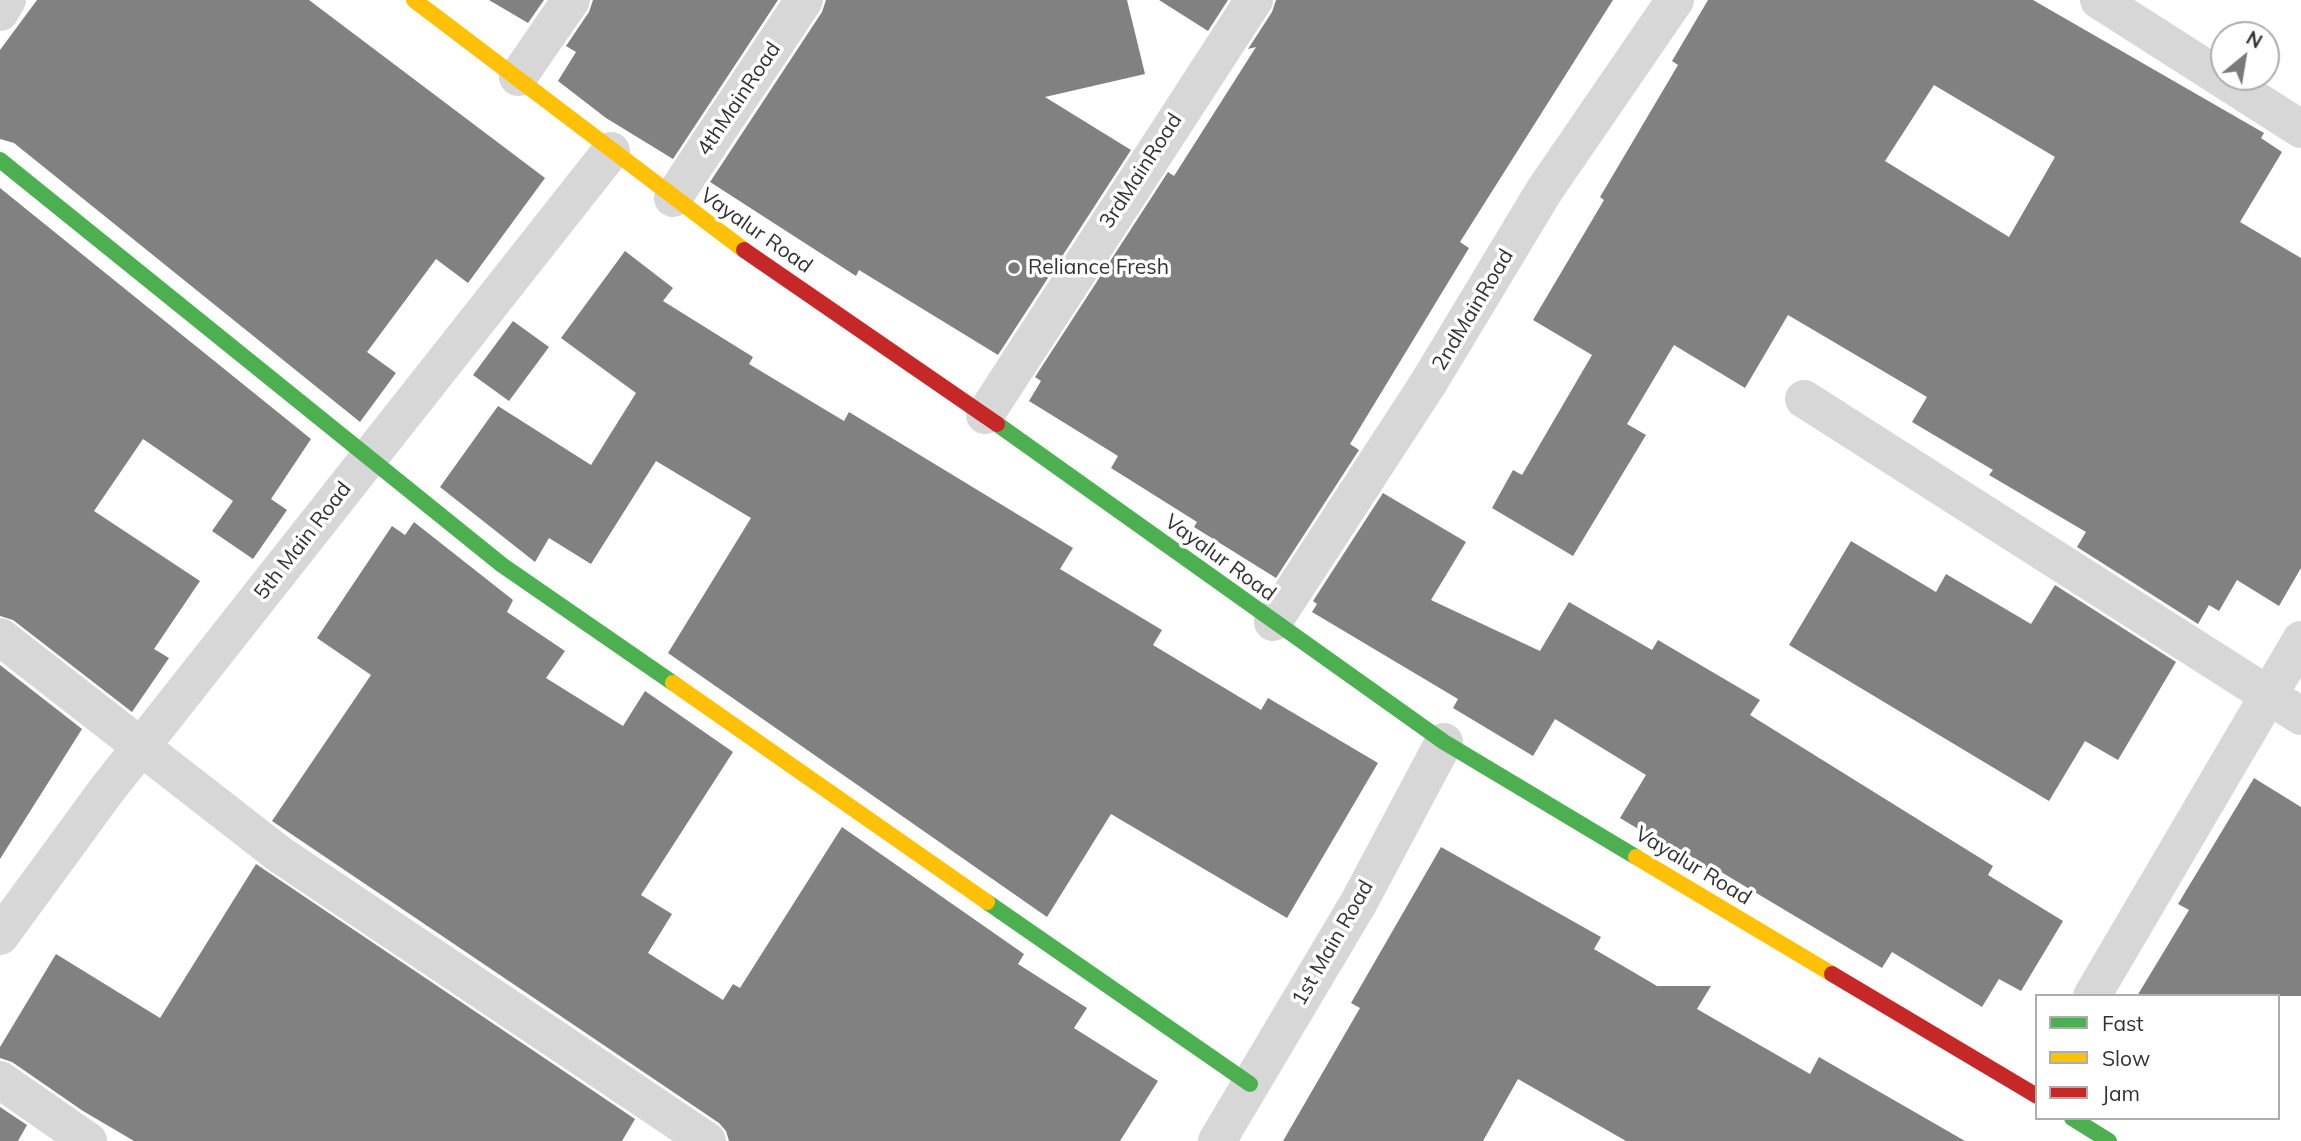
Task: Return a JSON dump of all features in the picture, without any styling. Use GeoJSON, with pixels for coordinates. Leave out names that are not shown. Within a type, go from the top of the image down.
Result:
{"type":"FeatureCollection","features":[{"type":"Feature","properties":{"kind":"main road","name":"Vayalur Road"},"geometry":{"type":"LineString","coordinates":[[414,0],[673,198],[985,415],[1444,742],[2035,1092]]}},
{"type":"Feature","properties":{"kind":"main road"},"geometry":{"type":"LineString","coordinates":[[0,160],[502,565],[1250,1084]]}},
{"type":"Feature","properties":{"kind":"main road"},"geometry":{"type":"LineString","coordinates":[[2075,1120],[2109,1141]]}},
{"type":"Feature","properties":{"kind":"street"},"geometry":{"type":"LineString","coordinates":[[0,12],[8,0]]}},
{"type":"Feature","properties":{"kind":"street"},"geometry":{"type":"LineString","coordinates":[[518,78],[571,0]]}},
{"type":"Feature","properties":{"kind":"street","name":"4thMainRoad"},"geometry":{"type":"LineString","coordinates":[[673,198],[804,0]]}},
{"type":"Feature","properties":{"kind":"street","name":"3rdMainRoad"},"geometry":{"type":"LineString","coordinates":[[985,415],[1254,0]]}},
{"type":"Feature","properties":{"kind":"street","name":"2ndMainRoad"},"geometry":{"type":"LineString","coordinates":[[1273,622],[1429,382],[1544,191],[1675,0]]}},
{"type":"Feature","properties":{"kind":"street"},"geometry":{"type":"LineString","coordinates":[[2099,0],[2301,129]]}},
{"type":"Feature","properties":{"kind":"street","name":"5th Main Road"},"geometry":{"type":"LineString","coordinates":[[0,936],[141,747],[611,150]]}},
{"type":"Feature","properties":{"kind":"street"},"geometry":{"type":"LineString","coordinates":[[1804,399],[2301,716]]}},
{"type":"Feature","properties":{"kind":"street"},"geometry":{"type":"LineString","coordinates":[[0,637],[279,854],[707,1141]]}},
{"type":"Feature","properties":{"kind":"street"},"geometry":{"type":"LineString","coordinates":[[2093,994],[2301,640]]}},
{"type":"Feature","properties":{"kind":"street","name":"1st Main Road"},"geometry":{"type":"LineString","coordinates":[[1217,1141],[1359,902],[1444,742]]}},
{"type":"Feature","properties":{"kind":"street"},"geometry":{"type":"LineString","coordinates":[[0,1080],[88,1141]]}},
{"type":"Feature","properties":{"kind":"building"},"geometry":{"type":"Polygon","coordinates":[[[37,0],[309,0],[545,178],[468,283],[436,259],[367,352],[396,373],[360,422],[14,143],[0,139],[0,50],[37,0]]]}},
{"type":"Feature","properties":{"kind":"building"},"geometry":{"type":"Polygon","coordinates":[[[489,0],[544,0],[528,23],[489,0]]]}},
{"type":"Feature","properties":{"kind":"building"},"geometry":{"type":"Polygon","coordinates":[[[593,0],[778,0],[673,159],[606,118],[558,81],[576,52],[566,46],[589,12],[593,0]]]}},
{"type":"Feature","properties":{"kind":"building"},"geometry":{"type":"Polygon","coordinates":[[[826,0],[1127,0],[1145,74],[1045,97],[1131,150],[998,355],[859,270],[856,276],[710,182],[822,12],[826,0]]]}},
{"type":"Feature","properties":{"kind":"building"},"geometry":{"type":"Polygon","coordinates":[[[1159,0],[1228,0],[1208,31],[1159,0]]]}},
{"type":"Feature","properties":{"kind":"building"},"geometry":{"type":"Polygon","coordinates":[[[1276,0],[1613,0],[1460,242],[1469,248],[1350,444],[1359,450],[1276,578],[1194,527],[1197,522],[1111,468],[1118,456],[1029,401],[1041,381],[1035,377],[1168,172],[1174,176],[1256,47],[1248,49],[1272,12],[1276,0]]]}},
{"type":"Feature","properties":{"kind":"building"},"geometry":{"type":"Polygon","coordinates":[[[1708,0],[2033,0],[2264,133],[2261,138],[2282,152],[2240,222],[2301,258],[2301,568],[2279,606],[2237,580],[2219,611],[2209,605],[2198,624],[2077,547],[2086,532],[1989,475],[1993,470],[1912,422],[1927,397],[1788,315],[1745,388],[1674,345],[1627,424],[1646,435],[1573,556],[1492,508],[1513,470],[1522,475],[1592,355],[1533,320],[1604,200],[1600,197],[1678,65],[1672,61],[1708,0]],[[1934,85],[1885,161],[2009,237],[2055,157],[1934,85]]]}},
{"type":"Feature","properties":{"kind":"building"},"geometry":{"type":"Polygon","coordinates":[[[0,188],[311,439],[271,499],[287,510],[253,559],[212,531],[233,501],[143,439],[94,511],[200,581],[154,649],[169,658],[132,712],[13,620],[0,616],[0,188]]]}},
{"type":"Feature","properties":{"kind":"building"},"geometry":{"type":"Polygon","coordinates":[[[625,251],[673,288],[663,301],[753,357],[749,364],[844,421],[849,412],[1073,548],[1060,569],[1162,630],[1153,645],[1261,710],[1268,698],[1378,763],[1287,918],[1111,814],[1047,917],[668,653],[751,518],[656,461],[591,564],[549,538],[535,562],[440,487],[498,406],[591,465],[636,393],[561,338],[625,251]]]}},
{"type":"Feature","properties":{"kind":"building"},"geometry":{"type":"Polygon","coordinates":[[[513,321],[549,347],[509,401],[473,375],[513,321]]]}},
{"type":"Feature","properties":{"kind":"building"},"geometry":{"type":"Polygon","coordinates":[[[1383,493],[1466,542],[1431,600],[1540,651],[1569,602],[1652,650],[1658,640],[1760,700],[1750,715],[1993,866],[1988,875],[2063,921],[2021,991],[1999,979],[1982,1007],[1892,952],[1882,968],[1721,872],[1718,877],[1620,818],[1646,775],[1555,719],[1533,756],[1453,708],[1458,699],[1312,612],[1317,604],[1313,601],[1383,493]]]}},
{"type":"Feature","properties":{"kind":"building"},"geometry":{"type":"Polygon","coordinates":[[[414,522],[513,600],[507,612],[565,651],[546,678],[623,726],[645,691],[733,752],[641,895],[672,914],[648,953],[723,1000],[733,984],[740,988],[842,827],[1024,954],[1018,964],[1087,1008],[1074,1028],[1158,1081],[1120,1141],[729,1141],[726,1131],[719,1123],[272,821],[371,675],[317,638],[392,526],[405,535],[414,522]]]}},
{"type":"Feature","properties":{"kind":"building"},"geometry":{"type":"Polygon","coordinates":[[[1851,541],[1936,592],[1946,574],[2031,624],[2055,585],[2176,662],[2118,760],[2085,741],[2049,801],[1789,645],[1851,541]]]}},
{"type":"Feature","properties":{"kind":"building"},"geometry":{"type":"Polygon","coordinates":[[[0,665],[82,729],[0,859],[0,665]]]}},
{"type":"Feature","properties":{"kind":"building"},"geometry":{"type":"Polygon","coordinates":[[[2254,778],[2301,807],[2301,996],[2138,994],[2189,910],[2178,904],[2254,778]]]}},
{"type":"Feature","properties":{"kind":"building"},"geometry":{"type":"Polygon","coordinates":[[[1441,847],[1601,937],[1594,949],[1657,986],[1711,986],[1697,1009],[1810,1074],[1819,1057],[1965,1141],[1626,1141],[1518,1079],[1483,1141],[1283,1141],[1360,1008],[1351,1003],[1441,847]]]}},
{"type":"Feature","properties":{"kind":"building"},"geometry":{"type":"Polygon","coordinates":[[[256,864],[635,1119],[622,1141],[134,1141],[83,1111],[12,1062],[0,1058],[0,1047],[56,954],[160,1018],[256,864]]]}},
{"type":"Feature","properties":{"kind":"building"},"geometry":{"type":"Polygon","coordinates":[[[0,1107],[27,1125],[18,1141],[0,1141],[0,1107]]]}},
{"type":"Feature","properties":{"kind":"traffic: fast"},"geometry":{"type":"LineString","coordinates":[[0,160],[502,565],[673,683]]}},
{"type":"Feature","properties":{"kind":"traffic: fast"},"geometry":{"type":"LineString","coordinates":[[997,424],[1444,742],[1636,857]]}},
{"type":"Feature","properties":{"kind":"traffic: fast"},"geometry":{"type":"LineString","coordinates":[[987,902],[1250,1084]]}},
{"type":"Feature","properties":{"kind":"traffic: fast"},"geometry":{"type":"LineString","coordinates":[[2075,1120],[2109,1141]]}},
{"type":"Feature","properties":{"kind":"traffic: slow"},"geometry":{"type":"LineString","coordinates":[[414,0],[744,250]]}},
{"type":"Feature","properties":{"kind":"traffic: slow"},"geometry":{"type":"LineString","coordinates":[[673,683],[987,902]]}},
{"type":"Feature","properties":{"kind":"traffic: slow"},"geometry":{"type":"LineString","coordinates":[[1636,857],[1832,974]]}},
{"type":"Feature","properties":{"kind":"traffic: jam"},"geometry":{"type":"LineString","coordinates":[[744,250],[997,424]]}},
{"type":"Feature","properties":{"kind":"traffic: jam"},"geometry":{"type":"LineString","coordinates":[[1832,974],[2035,1095]]}},
{"type":"Feature","properties":{"kind":"place","name":"Reliance Fresh"},"geometry":{"type":"Point","coordinates":[1014,268]}}]}
